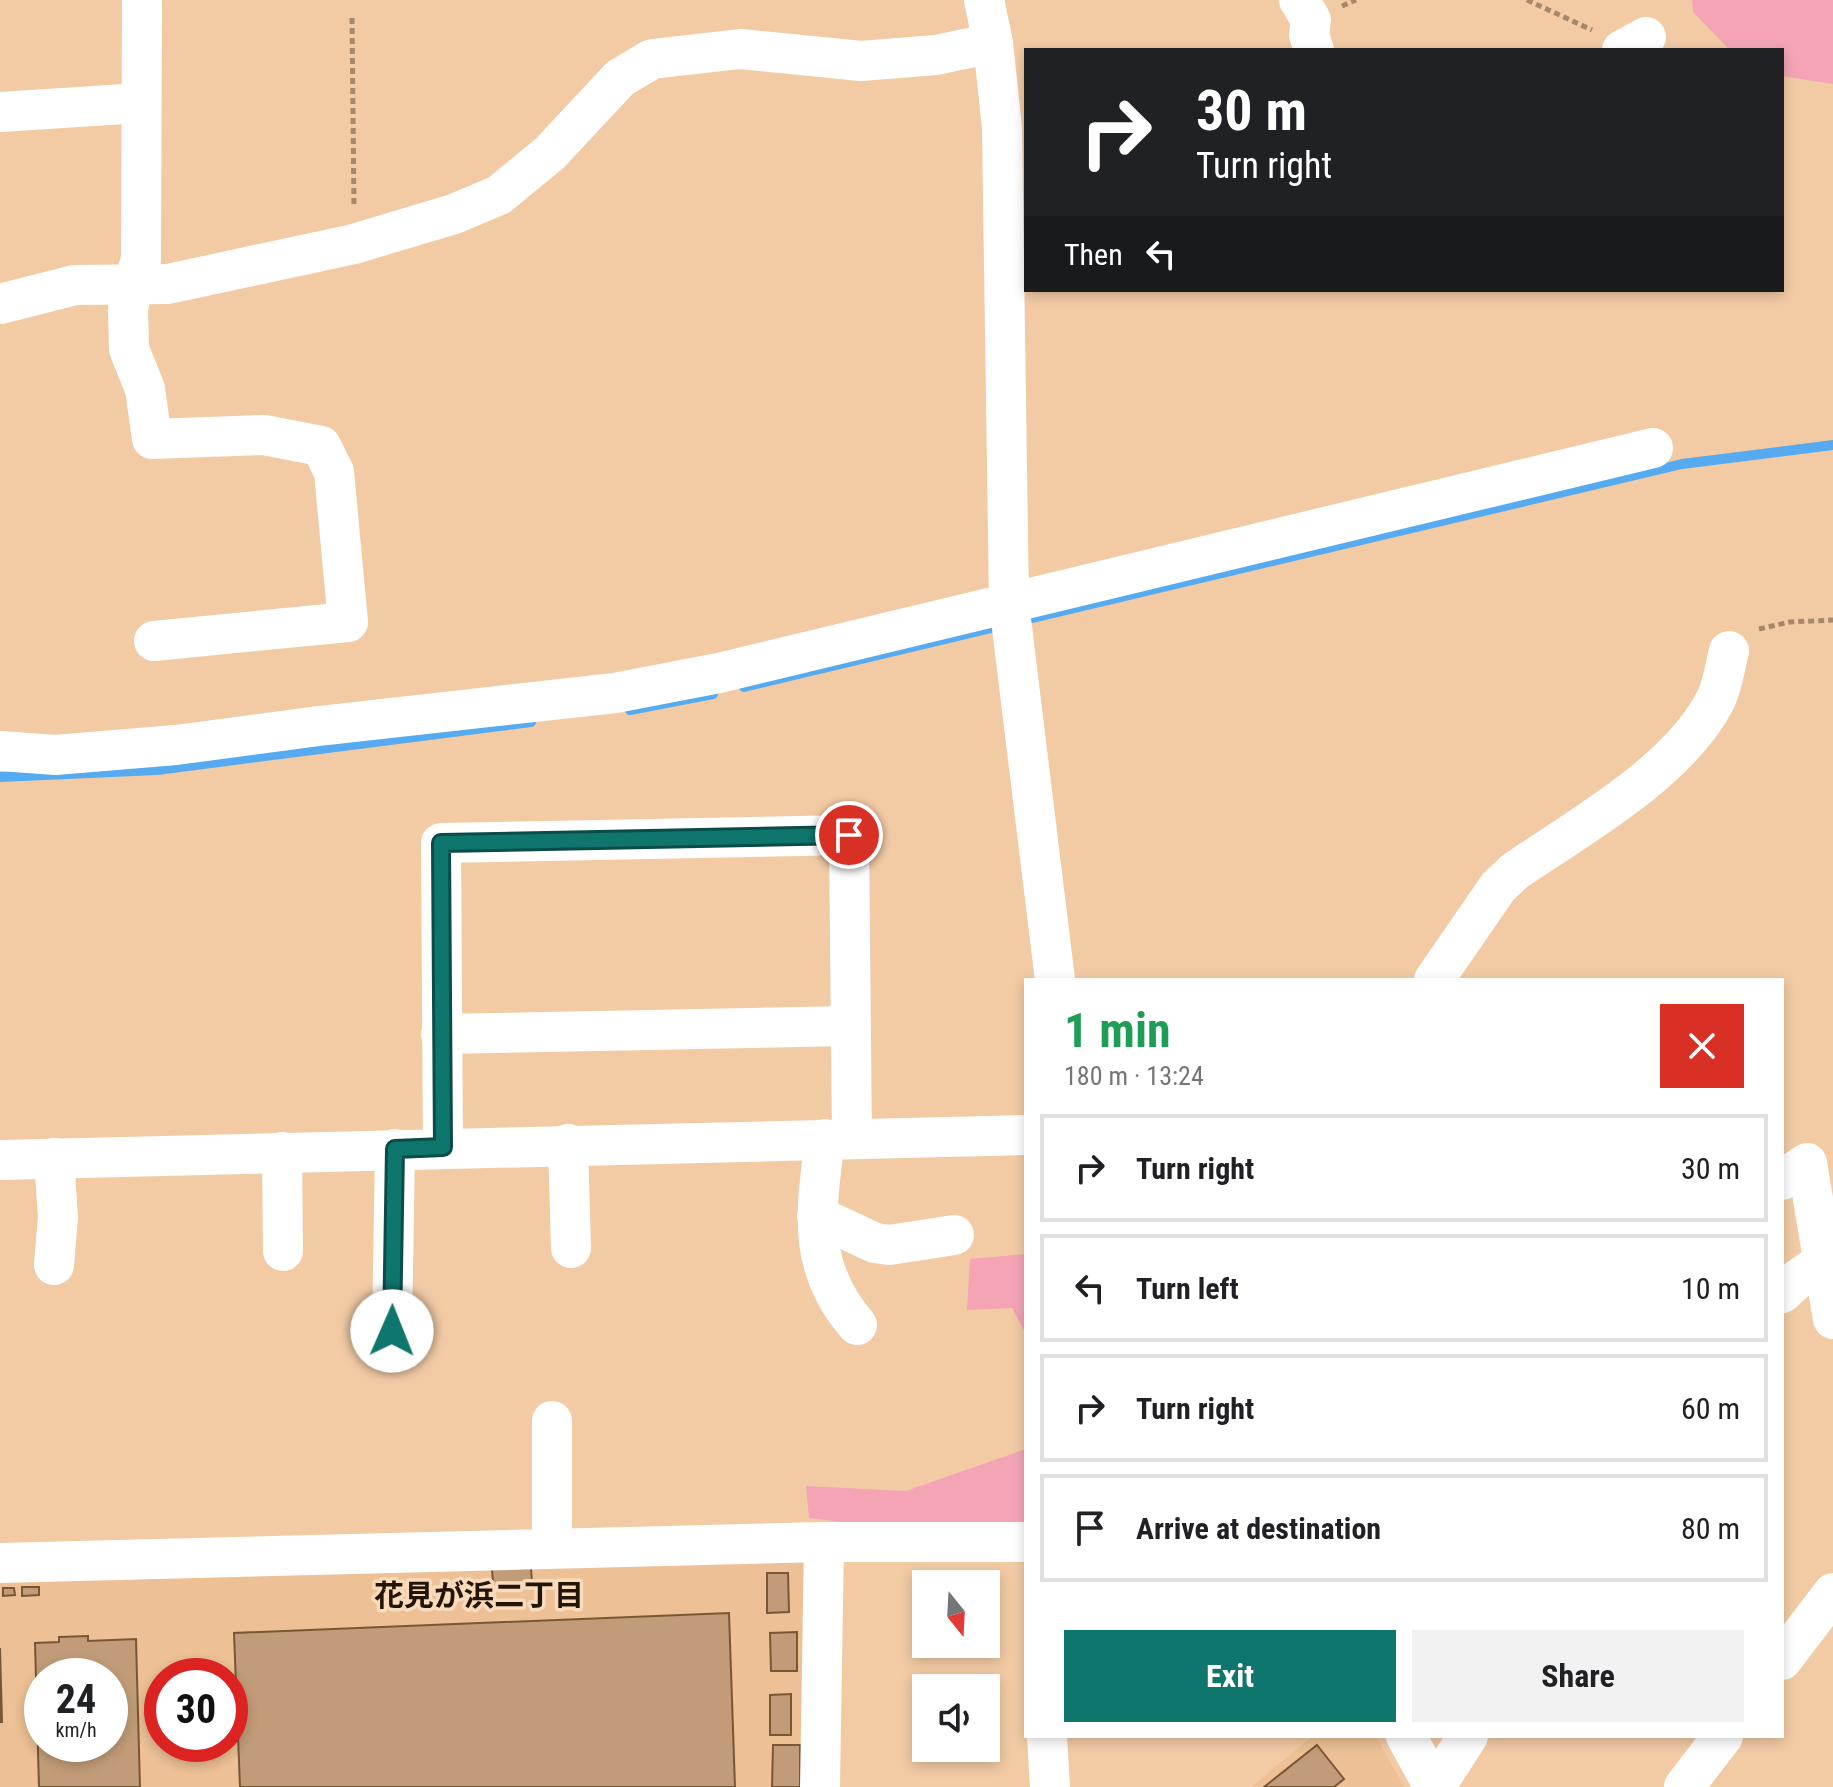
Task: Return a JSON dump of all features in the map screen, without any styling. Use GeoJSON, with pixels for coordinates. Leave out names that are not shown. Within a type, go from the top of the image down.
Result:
{"type":"FeatureCollection","features":[{"type":"Feature","properties":{"kind":"street"},"geometry":{"type":"LineString","coordinates":[[142,0],[141,260],[128,310],[129,349],[145,389],[152,439],[264,435],[321,446],[334,472],[348,622],[154,641]]}},
{"type":"Feature","properties":{"kind":"street"},"geometry":{"type":"LineString","coordinates":[[984,0],[993,43],[1016,270],[1009,603],[1055,978]]}},
{"type":"Feature","properties":{"kind":"street"},"geometry":{"type":"LineString","coordinates":[[1299,0],[1311,20],[1309,35],[1313,48]]}},
{"type":"Feature","properties":{"kind":"street"},"geometry":{"type":"LineString","coordinates":[[0,304],[75,285],[168,284],[354,244],[454,214],[499,195],[550,153],[620,78],[652,59],[740,49],[861,61],[936,55],[993,43]]}},
{"type":"Feature","properties":{"kind":"street"},"geometry":{"type":"LineString","coordinates":[[0,112],[140,103]]}},
{"type":"Feature","properties":{"kind":"street"},"geometry":{"type":"LineString","coordinates":[[0,751],[55,755],[176,745],[615,693],[719,673],[1653,448]]}},
{"type":"Feature","properties":{"kind":"street"},"geometry":{"type":"LineString","coordinates":[[1435,978],[1498,887],[1515,871],[1665,765],[1688,741],[1716,697],[1729,651]]}},
{"type":"Feature","properties":{"kind":"street"},"geometry":{"type":"LineString","coordinates":[[443,1147],[441,843],[849,835],[850,1026],[839,1139],[817,1216],[820,1258],[842,1308],[857,1325]]}},
{"type":"Feature","properties":{"kind":"street"},"geometry":{"type":"LineString","coordinates":[[441,1034],[850,1026]]}},
{"type":"Feature","properties":{"kind":"street"},"geometry":{"type":"LineString","coordinates":[[0,1160],[1024,1135]]}},
{"type":"Feature","properties":{"kind":"street"},"geometry":{"type":"LineString","coordinates":[[568,1144],[571,1248]]}},
{"type":"Feature","properties":{"kind":"street"},"geometry":{"type":"LineString","coordinates":[[392,1331],[395,1149]]}},
{"type":"Feature","properties":{"kind":"street"},"geometry":{"type":"LineString","coordinates":[[282,1152],[283,1251]]}},
{"type":"Feature","properties":{"kind":"street"},"geometry":{"type":"LineString","coordinates":[[54,1158],[58,1217],[54,1265]]}},
{"type":"Feature","properties":{"kind":"street"},"geometry":{"type":"LineString","coordinates":[[1784,1179],[1807,1163],[1833,1319]]}},
{"type":"Feature","properties":{"kind":"street"},"geometry":{"type":"LineString","coordinates":[[817,1216],[875,1243],[889,1245],[954,1235]]}},
{"type":"Feature","properties":{"kind":"street"},"geometry":{"type":"LineString","coordinates":[[1784,1291],[1823,1262]]}},
{"type":"Feature","properties":{"kind":"street"},"geometry":{"type":"LineString","coordinates":[[552,1421],[552,1548]]}},
{"type":"Feature","properties":{"kind":"street"},"geometry":{"type":"LineString","coordinates":[[820,1787],[824,1542]]}},
{"type":"Feature","properties":{"kind":"street"},"geometry":{"type":"LineString","coordinates":[[0,1563],[824,1542],[1024,1542]]}},
{"type":"Feature","properties":{"kind":"street"},"geometry":{"type":"LineString","coordinates":[[1784,1657],[1833,1593]]}},
{"type":"Feature","properties":{"kind":"street"},"geometry":{"type":"LineString","coordinates":[[1047,1738],[1050,1787]]}},
{"type":"Feature","properties":{"kind":"street"},"geometry":{"type":"LineString","coordinates":[[1407,1738],[1434,1787],[1467,1738]]}},
{"type":"Feature","properties":{"kind":"street"},"geometry":{"type":"LineString","coordinates":[[1684,1787],[1721,1738]]}},
{"type":"Feature","properties":{"kind":"path"},"geometry":{"type":"LineString","coordinates":[[1527,0],[1624,41]]}},
{"type":"Feature","properties":{"kind":"path"},"geometry":{"type":"LineString","coordinates":[[352,18],[354,244]]}},
{"type":"Feature","properties":{"kind":"path"},"geometry":{"type":"LineString","coordinates":[[1729,651],[1741,639],[1760,628],[1790,622],[1833,620]]}},
{"type":"Feature","properties":{"kind":"shaded area"},"geometry":{"type":"Polygon","coordinates":[[[1692,0],[1833,0],[1833,84],[1784,76],[1784,48],[1728,48],[1693,12],[1692,0]]]}},
{"type":"Feature","properties":{"kind":"shaded area"},"geometry":{"type":"Polygon","coordinates":[[[1024,1254],[1024,1330],[1012,1308],[967,1310],[970,1259],[1024,1254]]]}},
{"type":"Feature","properties":{"kind":"shaded area"},"geometry":{"type":"Polygon","coordinates":[[[1024,1450],[1024,1535],[882,1527],[809,1518],[806,1486],[906,1491],[1024,1450]]]}},
{"type":"Feature","properties":{"kind":"shaded area"},"geometry":{"type":"Polygon","coordinates":[[[816,1552],[812,1787],[0,1787],[0,1573],[816,1552]]]}},
{"type":"Feature","properties":{"kind":"shaded area"},"geometry":{"type":"Polygon","coordinates":[[[1311,1738],[1377,1738],[1404,1787],[1251,1787],[1311,1738]]]}},
{"type":"Feature","properties":{"kind":"building"},"geometry":{"type":"Polygon","coordinates":[[[531,1568],[532,1583],[493,1584],[492,1569],[531,1568]]]}},
{"type":"Feature","properties":{"kind":"building"},"geometry":{"type":"Polygon","coordinates":[[[767,1573],[788,1573],[789,1612],[767,1613],[767,1573]]]}},
{"type":"Feature","properties":{"kind":"building"},"geometry":{"type":"Polygon","coordinates":[[[22,1587],[39,1587],[39,1595],[22,1596],[22,1587]]]}},
{"type":"Feature","properties":{"kind":"building"},"geometry":{"type":"Polygon","coordinates":[[[3,1588],[14,1588],[15,1595],[3,1596],[3,1588]]]}},
{"type":"Feature","properties":{"kind":"building"},"geometry":{"type":"Polygon","coordinates":[[[729,1613],[735,1787],[240,1787],[239,1762],[248,1762],[248,1658],[235,1658],[234,1633],[729,1613]]]}},
{"type":"Feature","properties":{"kind":"building"},"geometry":{"type":"Polygon","coordinates":[[[797,1632],[797,1671],[771,1671],[770,1633],[797,1632]]]}},
{"type":"Feature","properties":{"kind":"building"},"geometry":{"type":"Polygon","coordinates":[[[88,1636],[88,1641],[136,1639],[140,1787],[39,1787],[38,1762],[128,1762],[128,1658],[35,1658],[35,1643],[59,1642],[59,1637],[88,1636]]]}},
{"type":"Feature","properties":{"kind":"building"},"geometry":{"type":"Polygon","coordinates":[[[0,1648],[2,1722],[0,1722],[0,1648]]]}},
{"type":"Feature","properties":{"kind":"building"},"geometry":{"type":"Polygon","coordinates":[[[791,1694],[791,1735],[770,1735],[770,1695],[791,1694]]]}},
{"type":"Feature","properties":{"kind":"building"},"geometry":{"type":"Polygon","coordinates":[[[773,1745],[800,1745],[800,1787],[772,1787],[773,1745]]]}},
{"type":"Feature","properties":{"kind":"building"},"geometry":{"type":"Polygon","coordinates":[[[1317,1745],[1344,1779],[1334,1787],[1264,1787],[1317,1745]]]}},
{"type":"Feature","properties":{"kind":"waterway"},"geometry":{"type":"LineString","coordinates":[[1020,621],[1682,464],[1833,445]]}},
{"type":"Feature","properties":{"kind":"waterway"},"geometry":{"type":"LineString","coordinates":[[744,687],[1004,625]]}},
{"type":"Feature","properties":{"kind":"waterway"},"geometry":{"type":"LineString","coordinates":[[630,710],[713,694]]}},
{"type":"Feature","properties":{"kind":"waterway"},"geometry":{"type":"LineString","coordinates":[[0,777],[157,770],[531,722]]}},
{"type":"Feature","properties":{"kind":"district","name":"花見が浜二丁目"},"geometry":{"type":"Point","coordinates":[479,1596]}},
{"type":"Feature","properties":{"kind":"route"},"geometry":{"type":"LineString","coordinates":[[392,1331],[395,1149],[443,1147],[441,843],[849,835]]}}]}
